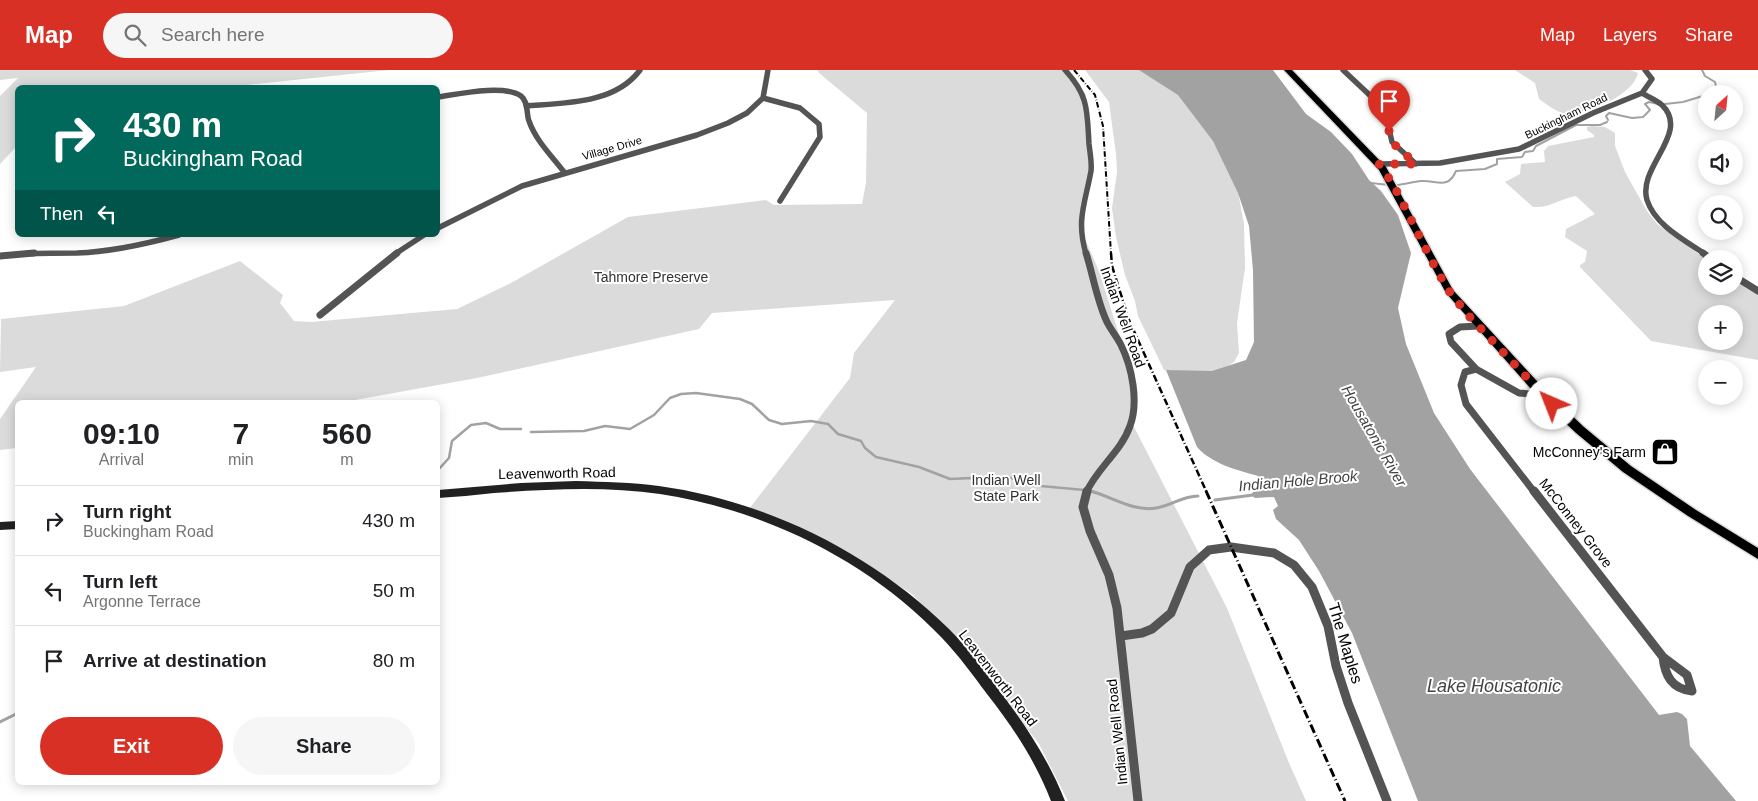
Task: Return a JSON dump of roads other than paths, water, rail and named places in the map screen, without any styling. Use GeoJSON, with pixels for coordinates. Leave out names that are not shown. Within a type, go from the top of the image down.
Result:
{"type":"FeatureCollection","features":[{"type":"Feature","properties":{"kind":"main road"},"geometry":{"type":"LineString","coordinates":[[1288,70],[1379,164],[1393,184],[1449,291],[1478,326],[1543,395],[1580,430],[1627,469],[1692,513],[1758,554]]}},
{"type":"Feature","properties":{"kind":"main road","name":"Leavenworth Road"},"geometry":{"type":"LineString","coordinates":[[440,494],[585,485],[661,490],[711,501],[765,517],[813,538],[850,559],[886,584],[945,633],[977,671],[1029,743],[1058,801]]}},
{"type":"Feature","properties":{"kind":"main road"},"geometry":{"type":"LineString","coordinates":[[0,526],[15,524]]}},
{"type":"Feature","properties":{"kind":"street"},"geometry":{"type":"LineString","coordinates":[[526,106],[577,100],[609,92],[632,81],[640,70]]}},
{"type":"Feature","properties":{"kind":"street"},"geometry":{"type":"LineString","coordinates":[[768,70],[763,98],[800,108],[820,124],[820,137],[780,201]]}},
{"type":"Feature","properties":{"kind":"street","name":"Indian Well Road"},"geometry":{"type":"LineString","coordinates":[[1065,70],[1077,83],[1087,105],[1091,169],[1080,219],[1082,241],[1107,322],[1121,345],[1128,362],[1133,391],[1134,411],[1130,427],[1121,444],[1099,471],[1086,493],[1084,513],[1109,575],[1117,608],[1138,801]]}},
{"type":"Feature","properties":{"kind":"street"},"geometry":{"type":"LineString","coordinates":[[1343,70],[1377,102],[1387,120],[1392,142],[1416,164]]}},
{"type":"Feature","properties":{"kind":"street"},"geometry":{"type":"LineString","coordinates":[[1645,70],[1652,79],[1642,93],[1663,105],[1671,120],[1667,142],[1647,181],[1645,192],[1648,202],[1658,217],[1699,250]]}},
{"type":"Feature","properties":{"kind":"street"},"geometry":{"type":"LineString","coordinates":[[440,97],[488,92],[510,92],[520,95],[526,101],[528,120],[536,136],[564,172]]}},
{"type":"Feature","properties":{"kind":"street","name":"Buckingham Road"},"geometry":{"type":"LineString","coordinates":[[1379,164],[1451,162],[1519,149],[1593,113],[1642,93]]}},
{"type":"Feature","properties":{"kind":"street","name":"Village Drive"},"geometry":{"type":"LineString","coordinates":[[440,227],[522,186],[713,129],[747,113],[763,98]]}},
{"type":"Feature","properties":{"kind":"street"},"geometry":{"type":"LineString","coordinates":[[0,256],[46,252],[78,253],[140,246],[172,237]]}},
{"type":"Feature","properties":{"kind":"street"},"geometry":{"type":"LineString","coordinates":[[320,315],[386,260],[421,237]]}},
{"type":"Feature","properties":{"kind":"street"},"geometry":{"type":"LineString","coordinates":[[1743,282],[1758,292]]}},
{"type":"Feature","properties":{"kind":"street"},"geometry":{"type":"LineString","coordinates":[[1478,326],[1460,327],[1449,334],[1451,342],[1476,368],[1519,393],[1543,395]]}},
{"type":"Feature","properties":{"kind":"street","name":"McConney Grove"},"geometry":{"type":"LineString","coordinates":[[1476,368],[1465,372],[1461,385],[1466,404],[1663,658]]}},
{"type":"Feature","properties":{"kind":"street","name":"The Maples"},"geometry":{"type":"LineString","coordinates":[[1121,636],[1142,633],[1152,629],[1171,613],[1190,566],[1209,550],[1231,547],[1274,553],[1294,565],[1312,587],[1328,626],[1336,666],[1348,703],[1387,801]]}},
{"type":"Feature","properties":{"kind":"water","name":"Lake Housatonic"},"geometry":{"type":"Polygon","coordinates":[[[1139,70],[1273,70],[1306,114],[1331,132],[1352,154],[1369,180],[1381,191],[1398,215],[1411,253],[1398,308],[1406,344],[1434,413],[1470,469],[1659,715],[1677,712],[1687,719],[1690,746],[1736,801],[1418,801],[1352,633],[1319,571],[1299,540],[1276,519],[1273,510],[1278,506],[1274,497],[1255,498],[1251,495],[1262,479],[1217,462],[1197,447],[1166,370],[1212,371],[1246,360],[1254,342],[1253,270],[1249,226],[1238,193],[1213,141],[1178,95],[1139,70]]]}},
{"type":"Feature","properties":{"kind":"waterway"},"geometry":{"type":"LineString","coordinates":[[1702,70],[1705,76],[1715,82],[1716,85]]}},
{"type":"Feature","properties":{"kind":"waterway"},"geometry":{"type":"LineString","coordinates":[[1665,104],[1683,102],[1698,97]]}},
{"type":"Feature","properties":{"kind":"waterway"},"geometry":{"type":"LineString","coordinates":[[1608,120],[1606,116],[1609,113],[1632,118],[1643,117],[1650,110],[1645,104],[1649,102],[1658,104]]}},
{"type":"Feature","properties":{"kind":"waterway"},"geometry":{"type":"LineString","coordinates":[[1397,185],[1421,181],[1446,182],[1453,177],[1456,171],[1485,169],[1497,164],[1497,159],[1522,157],[1525,152],[1533,151],[1536,146],[1576,125],[1600,125],[1607,122]]}},
{"type":"Feature","properties":{"kind":"waterway"},"geometry":{"type":"LineString","coordinates":[[1371,183],[1389,185]]}},
{"type":"Feature","properties":{"kind":"waterway","name":"Indian Hole Brook"},"geometry":{"type":"LineString","coordinates":[[531,432],[584,431],[605,426],[630,429],[654,415],[670,398],[681,394],[696,393],[740,399],[752,404],[769,420],[782,424],[811,421],[828,424],[838,434],[861,441],[865,448],[876,457],[919,467],[950,479],[994,480],[1008,477],[1030,485],[1084,490]]}},
{"type":"Feature","properties":{"kind":"waterway","name":"Indian Hole Brook"},"geometry":{"type":"LineString","coordinates":[[440,468],[449,458],[452,441],[471,425],[486,423],[500,429],[521,429]]}},
{"type":"Feature","properties":{"kind":"waterway","name":"Indian Hole Brook"},"geometry":{"type":"LineString","coordinates":[[1090,491],[1096,493]]}},
{"type":"Feature","properties":{"kind":"waterway","name":"Indian Hole Brook"},"geometry":{"type":"LineString","coordinates":[[1091,491],[1131,506],[1148,509],[1161,507],[1192,496],[1198,496]]}},
{"type":"Feature","properties":{"kind":"waterway","name":"Indian Hole Brook"},"geometry":{"type":"LineString","coordinates":[[1215,500],[1253,495]]}},
{"type":"Feature","properties":{"kind":"waterway","name":"Indian Hole Brook"},"geometry":{"type":"LineString","coordinates":[[0,722],[15,714]]}},
{"type":"Feature","properties":{"kind":"railway"},"geometry":{"type":"LineString","coordinates":[[1074,70],[1095,95],[1103,126],[1111,254]]}},
{"type":"Feature","properties":{"kind":"railway"},"geometry":{"type":"LineString","coordinates":[[1111,253],[1112,266],[1129,320],[1207,493]]}},
{"type":"Feature","properties":{"kind":"railway"},"geometry":{"type":"LineString","coordinates":[[1206,491],[1345,801]]}},
{"type":"Feature","properties":{"kind":"place","name":"McConney's Farm"},"geometry":{"type":"Point","coordinates":[1665,452]}},
{"type":"Feature","properties":{"kind":"park label","name":"Tahmore Preserve"},"geometry":{"type":"Point","coordinates":[651,277]}},
{"type":"Feature","properties":{"kind":"park label","name":"Indian Well State Park"},"geometry":{"type":"Point","coordinates":[1006,488]}},
{"type":"Feature","properties":{"kind":"water label","name":"Housatonic River"},"geometry":{"type":"Point","coordinates":[1374,436]}}]}
